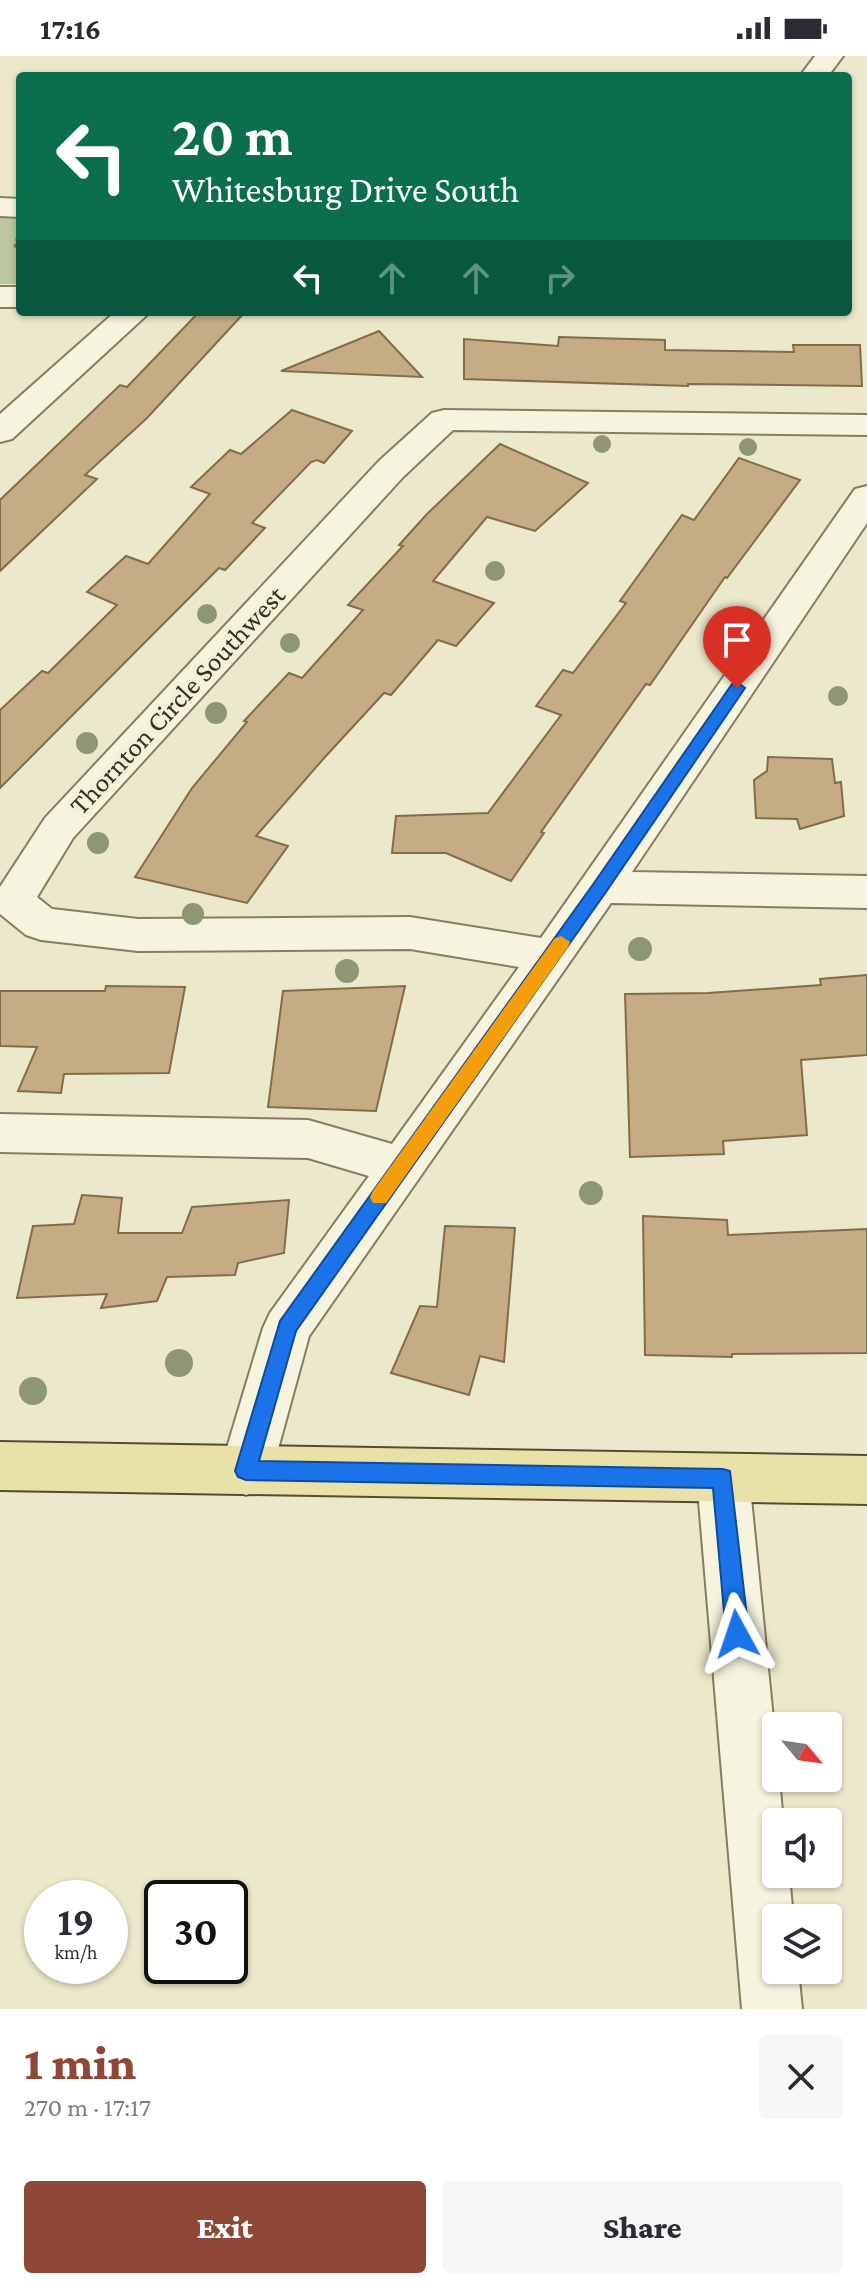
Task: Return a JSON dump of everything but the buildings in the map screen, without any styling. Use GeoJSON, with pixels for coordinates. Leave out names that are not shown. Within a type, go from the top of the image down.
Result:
{"type":"FeatureCollection","features":[{"type":"Feature","properties":{"kind":"main road"},"geometry":{"type":"LineString","coordinates":[[0,1466],[867,1480]]}},
{"type":"Feature","properties":{"kind":"street"},"geometry":{"type":"LineString","coordinates":[[0,432],[130,316]]}},
{"type":"Feature","properties":{"kind":"street","name":"Thornton Circle Southwest"},"geometry":{"type":"LineString","coordinates":[[551,956],[410,933],[138,935],[41,924],[13,901],[59,828],[391,469],[444,420],[867,425]]}},
{"type":"Feature","properties":{"kind":"street"},"geometry":{"type":"LineString","coordinates":[[246,1471],[287,1328],[600,887],[867,497]]}},
{"type":"Feature","properties":{"kind":"street"},"geometry":{"type":"LineString","coordinates":[[600,887],[867,892]]}},
{"type":"Feature","properties":{"kind":"street"},"geometry":{"type":"LineString","coordinates":[[0,1133],[308,1139],[402,1166]]}},
{"type":"Feature","properties":{"kind":"street"},"geometry":{"type":"LineString","coordinates":[[723,1478],[772,2009]]}},
{"type":"Feature","properties":{"kind":"green space"},"geometry":{"type":"Polygon","coordinates":[[[0,216],[16,216],[16,284],[0,284],[0,216]]]}},
{"type":"Feature","properties":{"kind":"slow traffic"},"geometry":{"type":"LineString","coordinates":[[379,1197],[561,942]]}},
{"type":"Feature","properties":{"kind":"route"},"geometry":{"type":"LineString","coordinates":[[737,688],[287,1328],[246,1471],[723,1478],[737,1634]]}}]}
